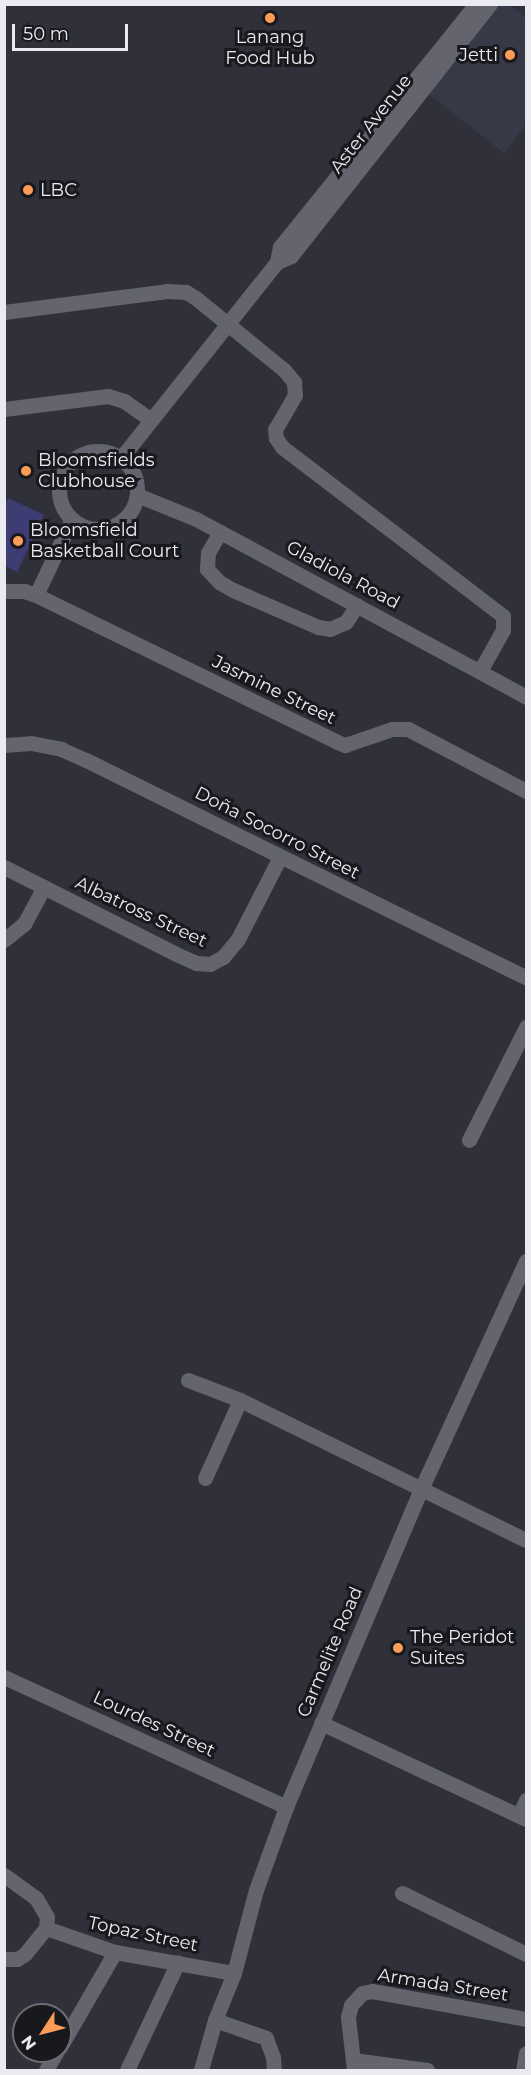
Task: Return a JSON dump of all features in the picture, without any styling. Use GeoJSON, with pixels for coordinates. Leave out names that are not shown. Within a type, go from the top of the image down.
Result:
{"type":"FeatureCollection","features":[{"type":"Feature","properties":{"kind":"street","name":"Aster Avenue"},"geometry":{"type":"LineString","coordinates":[[414,92],[476,4]]}},
{"type":"Feature","properties":{"kind":"street","name":"Aster Avenue"},"geometry":{"type":"LineString","coordinates":[[121,458],[226,323],[277,262],[280,247],[303,231],[414,92],[490,4]]}},
{"type":"Feature","properties":{"kind":"street"},"geometry":{"type":"LineString","coordinates":[[4,312],[179,291],[196,299],[294,382],[295,395],[275,429],[276,438],[282,447],[503,616],[503,630],[480,671]]}},
{"type":"Feature","properties":{"kind":"street"},"geometry":{"type":"LineString","coordinates":[[4,409],[108,396],[124,400],[151,420]]}},
{"type":"Feature","properties":{"kind":"street"},"geometry":{"type":"LineString","coordinates":[[93,450],[108,452],[121,458],[134,474],[137,495],[127,516],[108,528],[85,527],[72,519],[60,498],[59,482],[66,467],[77,456],[93,450]]}},
{"type":"Feature","properties":{"kind":"street","name":"Gladiola Road"},"geometry":{"type":"LineString","coordinates":[[137,495],[220,532],[526,697]]}},
{"type":"Feature","properties":{"kind":"street"},"geometry":{"type":"LineString","coordinates":[[36,595],[72,519]]}},
{"type":"Feature","properties":{"kind":"street"},"geometry":{"type":"LineString","coordinates":[[220,532],[208,553],[207,569],[219,582],[233,590],[318,627],[330,629],[346,622],[357,605]]}},
{"type":"Feature","properties":{"kind":"street","name":"Jasmine Street"},"geometry":{"type":"LineString","coordinates":[[4,591],[24,591],[36,595],[337,742],[345,745],[380,732],[408,729],[526,791]]}},
{"type":"Feature","properties":{"kind":"street","name":"Doña Socorro Street"},"geometry":{"type":"LineString","coordinates":[[4,745],[32,743],[61,749],[526,977]]}},
{"type":"Feature","properties":{"kind":"street","name":"Albatross Street"},"geometry":{"type":"LineString","coordinates":[[4,867],[176,954],[196,963],[210,964],[223,957],[238,939],[280,857]]}},
{"type":"Feature","properties":{"kind":"street"},"geometry":{"type":"LineString","coordinates":[[4,940],[24,924],[44,887]]}},
{"type":"Feature","properties":{"kind":"street"},"geometry":{"type":"LineString","coordinates":[[469,1140],[526,1027]]}},
{"type":"Feature","properties":{"kind":"street","name":"Carmelite Road"},"geometry":{"type":"LineString","coordinates":[[201,2070],[215,2020],[234,1973],[256,1890],[286,1808],[422,1487],[526,1261]]}},
{"type":"Feature","properties":{"kind":"street"},"geometry":{"type":"LineString","coordinates":[[188,1380],[240,1400],[422,1487],[526,1540]]}},
{"type":"Feature","properties":{"kind":"street"},"geometry":{"type":"LineString","coordinates":[[205,1478],[240,1400]]}},
{"type":"Feature","properties":{"kind":"street","name":"Lourdes Street"},"geometry":{"type":"LineString","coordinates":[[4,1677],[286,1808]]}},
{"type":"Feature","properties":{"kind":"street"},"geometry":{"type":"LineString","coordinates":[[321,1723],[523,1817],[526,1800]]}},
{"type":"Feature","properties":{"kind":"street"},"geometry":{"type":"LineString","coordinates":[[4,1875],[42,1905],[47,1917],[46,1928],[25,1954],[17,1959],[4,1959]]}},
{"type":"Feature","properties":{"kind":"street"},"geometry":{"type":"LineString","coordinates":[[402,1893],[526,1954]]}},
{"type":"Feature","properties":{"kind":"street","name":"Topaz Street"},"geometry":{"type":"LineString","coordinates":[[46,1928],[116,1952],[234,1973]]}},
{"type":"Feature","properties":{"kind":"street"},"geometry":{"type":"LineString","coordinates":[[72,2027],[116,1952]]}},
{"type":"Feature","properties":{"kind":"street"},"geometry":{"type":"LineString","coordinates":[[126,2070],[178,1962]]}},
{"type":"Feature","properties":{"kind":"street","name":"Armada Street"},"geometry":{"type":"LineString","coordinates":[[353,2065],[348,2017],[354,1999],[372,1991],[526,2019]]}},
{"type":"Feature","properties":{"kind":"street"},"geometry":{"type":"LineString","coordinates":[[215,2020],[266,2038],[273,2057],[274,2070]]}},
{"type":"Feature","properties":{"kind":"street"},"geometry":{"type":"LineString","coordinates":[[523,2070],[526,2053]]}},
{"type":"Feature","properties":{"kind":"street"},"geometry":{"type":"LineString","coordinates":[[353,2065],[427,2070]]}},
{"type":"Feature","properties":{"kind":"shaded area"},"geometry":{"type":"Polygon","coordinates":[[[499,5],[509,5],[526,18],[526,124],[504,153],[429,94],[499,5]]]}},
{"type":"Feature","properties":{"kind":"shaded area","name":"Bloomsfield Basketball Court"},"geometry":{"type":"Polygon","coordinates":[[[8,498],[44,515],[17,572],[5,566],[4,506],[8,498]]]}},
{"type":"Feature","properties":{"kind":"place","name":"Lanang Food Hub"},"geometry":{"type":"Point","coordinates":[270,18]}},
{"type":"Feature","properties":{"kind":"place","name":"Jetti"},"geometry":{"type":"Point","coordinates":[510,55]}},
{"type":"Feature","properties":{"kind":"place","name":"LBC"},"geometry":{"type":"Point","coordinates":[28,190]}},
{"type":"Feature","properties":{"kind":"place","name":"Bloomsfields Clubhouse"},"geometry":{"type":"Point","coordinates":[26,471]}},
{"type":"Feature","properties":{"kind":"place","name":"Bloomsfield Basketball Court"},"geometry":{"type":"Point","coordinates":[18,541]}},
{"type":"Feature","properties":{"kind":"place","name":"The Peridot Suites"},"geometry":{"type":"Point","coordinates":[398,1648]}}]}
